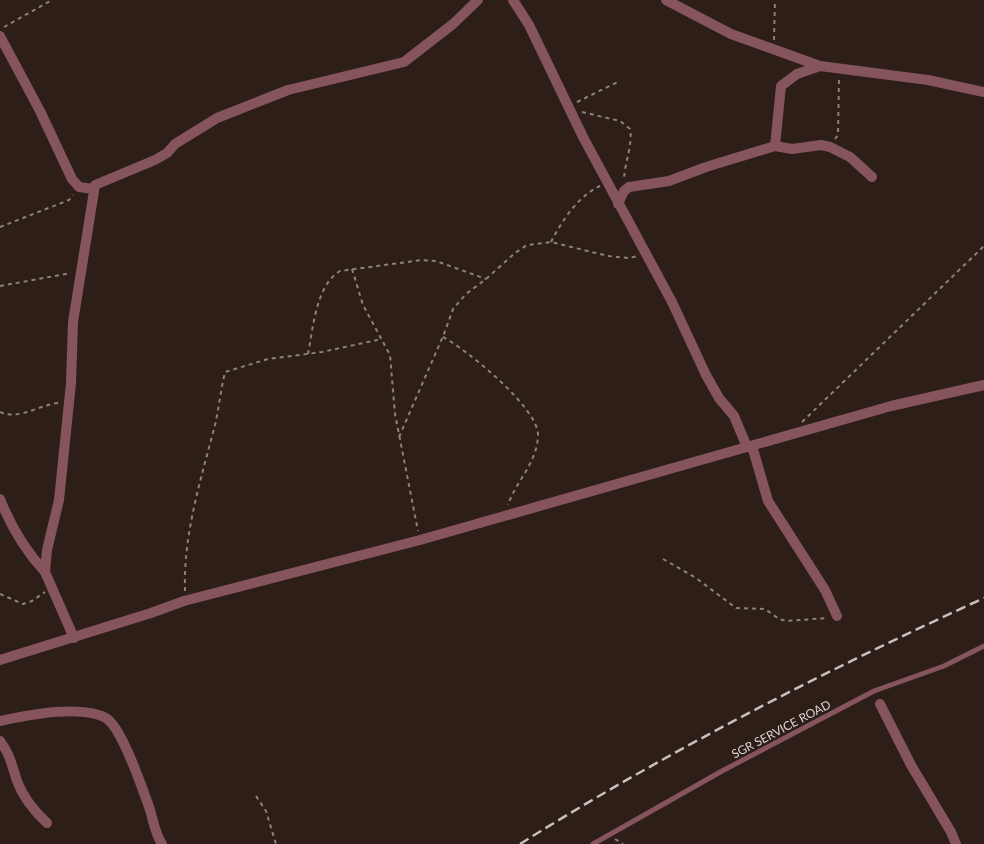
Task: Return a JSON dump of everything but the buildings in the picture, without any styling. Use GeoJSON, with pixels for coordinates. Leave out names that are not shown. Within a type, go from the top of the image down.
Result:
{"type":"FeatureCollection","features":[{"type":"Feature","properties":{"kind":"street"},"geometry":{"type":"LineString","coordinates":[[45,572],[47,550],[59,500],[69,403],[73,322],[93,189],[102,181],[155,160],[167,153],[175,144],[217,118],[288,90],[409,60],[478,0]]}},
{"type":"Feature","properties":{"kind":"street"},"geometry":{"type":"LineString","coordinates":[[513,0],[529,25],[618,204],[672,302],[706,375],[719,398],[734,416],[749,446],[768,501],[825,590],[837,616]]}},
{"type":"Feature","properties":{"kind":"street"},"geometry":{"type":"LineString","coordinates":[[666,0],[731,34],[820,66],[839,70],[874,72],[984,92]]}},
{"type":"Feature","properties":{"kind":"street"},"geometry":{"type":"LineString","coordinates":[[0,36],[40,111],[72,179],[79,187],[93,189]]}},
{"type":"Feature","properties":{"kind":"street"},"geometry":{"type":"LineString","coordinates":[[775,146],[781,86],[798,74],[820,66]]}},
{"type":"Feature","properties":{"kind":"street"},"geometry":{"type":"LineString","coordinates":[[618,204],[624,191],[635,186],[669,182],[706,167],[775,146],[792,149],[821,145],[828,146],[850,157],[872,176]]}},
{"type":"Feature","properties":{"kind":"street"},"geometry":{"type":"LineString","coordinates":[[0,660],[74,638],[186,600],[420,540],[891,406],[984,385]]}},
{"type":"Feature","properties":{"kind":"street"},"geometry":{"type":"LineString","coordinates":[[0,499],[9,522],[26,551],[45,572],[74,638]]}},
{"type":"Feature","properties":{"kind":"street"},"geometry":{"type":"LineString","coordinates":[[880,704],[911,765],[951,832],[956,844]]}},
{"type":"Feature","properties":{"kind":"street"},"geometry":{"type":"LineString","coordinates":[[0,721],[51,711],[92,713],[107,719],[119,734],[136,772],[162,844]]}},
{"type":"Feature","properties":{"kind":"street"},"geometry":{"type":"LineString","coordinates":[[0,741],[13,762],[17,781],[26,798],[35,812],[47,823]]}},
{"type":"Feature","properties":{"kind":"lane","name":"SGR SERVICE ROAD"},"geometry":{"type":"LineString","coordinates":[[593,844],[722,771],[874,691],[944,666],[984,646]]}},
{"type":"Feature","properties":{"kind":"path"},"geometry":{"type":"LineString","coordinates":[[0,29],[52,0]]}},
{"type":"Feature","properties":{"kind":"path"},"geometry":{"type":"LineString","coordinates":[[773,49],[775,0]]}},
{"type":"Feature","properties":{"kind":"path"},"geometry":{"type":"LineString","coordinates":[[828,146],[838,135],[839,70]]}},
{"type":"Feature","properties":{"kind":"path"},"geometry":{"type":"LineString","coordinates":[[569,105],[620,81]]}},
{"type":"Feature","properties":{"kind":"path"},"geometry":{"type":"LineString","coordinates":[[569,105],[588,114],[620,121],[630,129],[631,139],[624,165],[624,191]]}},
{"type":"Feature","properties":{"kind":"path"},"geometry":{"type":"LineString","coordinates":[[551,242],[566,217],[583,198],[608,182]]}},
{"type":"Feature","properties":{"kind":"path"},"geometry":{"type":"LineString","coordinates":[[0,227],[69,200],[79,187]]}},
{"type":"Feature","properties":{"kind":"path"},"geometry":{"type":"LineString","coordinates":[[399,438],[443,337],[452,309],[466,294],[486,279],[514,253],[527,245],[551,242],[608,256],[629,258],[645,254]]}},
{"type":"Feature","properties":{"kind":"path"},"geometry":{"type":"LineString","coordinates":[[792,435],[801,422],[837,386],[984,246]]}},
{"type":"Feature","properties":{"kind":"path"},"geometry":{"type":"LineString","coordinates":[[308,354],[320,303],[331,276],[340,271],[422,260],[436,261],[486,279]]}},
{"type":"Feature","properties":{"kind":"path"},"geometry":{"type":"LineString","coordinates":[[352,269],[363,305],[390,355],[394,414],[420,540]]}},
{"type":"Feature","properties":{"kind":"path"},"geometry":{"type":"LineString","coordinates":[[0,286],[80,271]]}},
{"type":"Feature","properties":{"kind":"path"},"geometry":{"type":"LineString","coordinates":[[443,337],[456,343],[494,375],[527,409],[536,423],[538,436],[532,461],[511,498],[505,516]]}},
{"type":"Feature","properties":{"kind":"path"},"geometry":{"type":"LineString","coordinates":[[186,600],[186,563],[195,504],[215,424],[225,372],[268,359],[308,354],[382,338]]}},
{"type":"Feature","properties":{"kind":"path"},"geometry":{"type":"LineString","coordinates":[[0,412],[6,415],[16,415],[52,404],[69,403]]}},
{"type":"Feature","properties":{"kind":"path"},"geometry":{"type":"LineString","coordinates":[[662,559],[696,578],[736,608],[765,609],[776,614],[779,619],[786,621],[809,621],[837,616]]}},
{"type":"Feature","properties":{"kind":"path"},"geometry":{"type":"LineString","coordinates":[[0,594],[23,604],[32,601],[52,586]]}},
{"type":"Feature","properties":{"kind":"path"},"geometry":{"type":"LineString","coordinates":[[256,796],[266,811],[276,844]]}},
{"type":"Feature","properties":{"kind":"railway"},"geometry":{"type":"LineString","coordinates":[[520,844],[633,777],[806,683],[984,598]]}}]}
